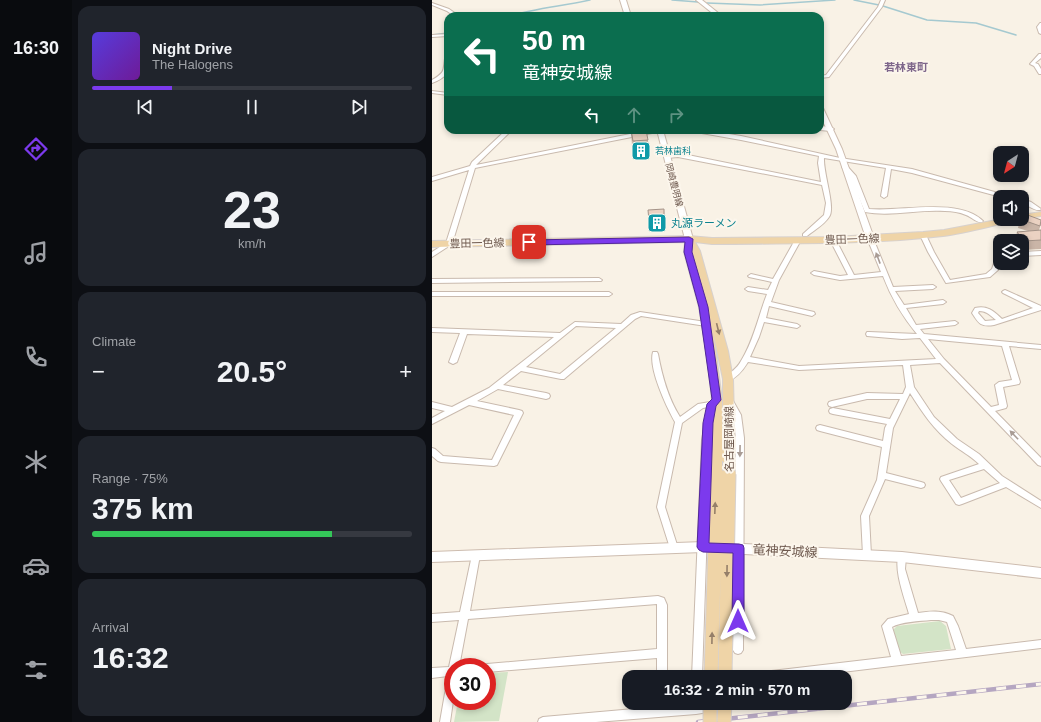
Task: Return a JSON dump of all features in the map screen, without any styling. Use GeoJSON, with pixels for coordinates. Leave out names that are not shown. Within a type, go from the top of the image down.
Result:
{"type":"FeatureCollection","features":[{"type":"Feature","properties":{"kind":"main road"},"geometry":{"type":"LineString","coordinates":[[1029,211],[1040,210]]}},
{"type":"Feature","properties":{"kind":"main road"},"geometry":{"type":"LineString","coordinates":[[1029,215],[1040,210]]}},
{"type":"Feature","properties":{"kind":"main road","name":"豊田一色線"},"geometry":{"type":"LineString","coordinates":[[802,237],[833,240],[946,227],[993,218]]}},
{"type":"Feature","properties":{"kind":"main road","name":"豊田一色線"},"geometry":{"type":"LineString","coordinates":[[432,244],[689,239],[711,236],[802,237],[923,235],[944,233],[993,223]]}},
{"type":"Feature","properties":{"kind":"main road","name":"名古屋岡崎線"},"geometry":{"type":"LineString","coordinates":[[689,239],[688,252],[704,307],[712,356],[714,402],[723,462],[725,670]]}},
{"type":"Feature","properties":{"kind":"main road","name":"名古屋岡崎線"},"geometry":{"type":"LineString","coordinates":[[689,239],[696,251],[713,311],[728,379],[729,400],[723,462],[711,670]]}},
{"type":"Feature","properties":{"kind":"main road"},"geometry":{"type":"LineString","coordinates":[[710,710],[710,722]]}},
{"type":"Feature","properties":{"kind":"main road"},"geometry":{"type":"LineString","coordinates":[[724,722],[725,710]]}},
{"type":"Feature","properties":{"kind":"street"},"geometry":{"type":"LineString","coordinates":[[623,0],[627,12]]}},
{"type":"Feature","properties":{"kind":"street"},"geometry":{"type":"LineString","coordinates":[[699,0],[714,12]]}},
{"type":"Feature","properties":{"kind":"street"},"geometry":{"type":"LineString","coordinates":[[824,76],[827,76],[880,7],[883,0]]}},
{"type":"Feature","properties":{"kind":"street"},"geometry":{"type":"LineString","coordinates":[[432,4],[451,12]]}},
{"type":"Feature","properties":{"kind":"street"},"geometry":{"type":"LineString","coordinates":[[1041,24],[1039,27],[1041,33]]}},
{"type":"Feature","properties":{"kind":"street"},"geometry":{"type":"LineString","coordinates":[[432,36],[444,35]]}},
{"type":"Feature","properties":{"kind":"street"},"geometry":{"type":"LineString","coordinates":[[1041,55],[1032,64],[1036,65],[1041,73]]}},
{"type":"Feature","properties":{"kind":"street"},"geometry":{"type":"LineString","coordinates":[[432,82],[444,74]]}},
{"type":"Feature","properties":{"kind":"street"},"geometry":{"type":"LineString","coordinates":[[432,92],[444,94]]}},
{"type":"Feature","properties":{"kind":"street"},"geometry":{"type":"LineString","coordinates":[[824,116],[831,129],[891,289],[901,307],[942,362],[991,410],[1041,463]]}},
{"type":"Feature","properties":{"kind":"street"},"geometry":{"type":"LineString","coordinates":[[824,128],[831,129]]}},
{"type":"Feature","properties":{"kind":"street"},"geometry":{"type":"LineString","coordinates":[[432,255],[449,244],[474,163],[505,134]]}},
{"type":"Feature","properties":{"kind":"street"},"geometry":{"type":"LineString","coordinates":[[432,179],[474,167],[636,134]]}},
{"type":"Feature","properties":{"kind":"street","name":"岡崎豊明線"},"geometry":{"type":"LineString","coordinates":[[660,134],[689,239]]}},
{"type":"Feature","properties":{"kind":"street"},"geometry":{"type":"LineString","coordinates":[[718,134],[822,156],[843,162],[912,171],[993,193]]}},
{"type":"Feature","properties":{"kind":"street"},"geometry":{"type":"LineString","coordinates":[[666,156],[678,155],[824,184]]}},
{"type":"Feature","properties":{"kind":"street"},"geometry":{"type":"LineString","coordinates":[[728,379],[738,372],[746,359],[776,281],[802,237],[826,216],[828,204],[820,165],[822,156]]}},
{"type":"Feature","properties":{"kind":"street"},"geometry":{"type":"LineString","coordinates":[[843,162],[853,176],[867,211],[901,212],[948,209],[974,215],[980,221]]}},
{"type":"Feature","properties":{"kind":"street"},"geometry":{"type":"LineString","coordinates":[[884,196],[889,167]]}},
{"type":"Feature","properties":{"kind":"street"},"geometry":{"type":"LineString","coordinates":[[1029,203],[1040,210]]}},
{"type":"Feature","properties":{"kind":"street"},"geometry":{"type":"LineString","coordinates":[[923,235],[948,282],[988,276],[994,270]]}},
{"type":"Feature","properties":{"kind":"street"},"geometry":{"type":"LineString","coordinates":[[833,240],[852,277]]}},
{"type":"Feature","properties":{"kind":"street"},"geometry":{"type":"LineString","coordinates":[[1029,254],[1041,253]]}},
{"type":"Feature","properties":{"kind":"street"},"geometry":{"type":"LineString","coordinates":[[814,272],[840,278],[885,274]]}},
{"type":"Feature","properties":{"kind":"street"},"geometry":{"type":"LineString","coordinates":[[751,276],[776,281]]}},
{"type":"Feature","properties":{"kind":"street"},"geometry":{"type":"LineString","coordinates":[[432,283],[597,280],[591,294]]}},
{"type":"Feature","properties":{"kind":"street"},"geometry":{"type":"LineString","coordinates":[[891,289],[933,287]]}},
{"type":"Feature","properties":{"kind":"street"},"geometry":{"type":"LineString","coordinates":[[748,289],[771,293]]}},
{"type":"Feature","properties":{"kind":"street"},"geometry":{"type":"LineString","coordinates":[[1005,292],[1039,308]]}},
{"type":"Feature","properties":{"kind":"street"},"geometry":{"type":"LineString","coordinates":[[432,294],[609,294]]}},
{"type":"Feature","properties":{"kind":"street"},"geometry":{"type":"LineString","coordinates":[[767,302],[812,314]]}},
{"type":"Feature","properties":{"kind":"street"},"geometry":{"type":"LineString","coordinates":[[901,307],[943,302]]}},
{"type":"Feature","properties":{"kind":"street"},"geometry":{"type":"LineString","coordinates":[[1001,321],[1039,308]]}},
{"type":"Feature","properties":{"kind":"street"},"geometry":{"type":"LineString","coordinates":[[519,368],[562,377],[623,326],[640,314],[706,324]]}},
{"type":"Feature","properties":{"kind":"street"},"geometry":{"type":"LineString","coordinates":[[761,319],[797,326]]}},
{"type":"Feature","properties":{"kind":"street"},"geometry":{"type":"LineString","coordinates":[[915,327],[955,322]]}},
{"type":"Feature","properties":{"kind":"street"},"geometry":{"type":"LineString","coordinates":[[432,421],[497,386],[575,324],[623,326]]}},
{"type":"Feature","properties":{"kind":"street"},"geometry":{"type":"LineString","coordinates":[[432,330],[560,336]]}},
{"type":"Feature","properties":{"kind":"street"},"geometry":{"type":"LineString","coordinates":[[453,362],[464,332]]}},
{"type":"Feature","properties":{"kind":"street"},"geometry":{"type":"LineString","coordinates":[[869,334],[896,335],[902,338],[922,336],[1041,347]]}},
{"type":"Feature","properties":{"kind":"street"},"geometry":{"type":"LineString","coordinates":[[991,410],[1003,406],[999,385],[1016,382],[1005,343]]}},
{"type":"Feature","properties":{"kind":"street"},"geometry":{"type":"LineString","coordinates":[[655,354],[657,372],[664,393],[679,422]]}},
{"type":"Feature","properties":{"kind":"street"},"geometry":{"type":"LineString","coordinates":[[746,359],[799,368],[942,362]]}},
{"type":"Feature","properties":{"kind":"street"},"geometry":{"type":"LineString","coordinates":[[906,364],[910,386],[931,419],[954,441],[1007,483],[1041,505]]}},
{"type":"Feature","properties":{"kind":"street"},"geometry":{"type":"LineString","coordinates":[[497,386],[546,396]]}},
{"type":"Feature","properties":{"kind":"street"},"geometry":{"type":"LineString","coordinates":[[867,555],[865,516],[873,500],[882,475],[889,428],[910,386]]}},
{"type":"Feature","properties":{"kind":"street"},"geometry":{"type":"LineString","coordinates":[[893,422],[833,408],[867,396],[904,397]]}},
{"type":"Feature","properties":{"kind":"street"},"geometry":{"type":"LineString","coordinates":[[729,400],[737,415],[740,438],[738,650]]}},
{"type":"Feature","properties":{"kind":"street"},"geometry":{"type":"LineString","coordinates":[[432,451],[440,459],[494,463],[519,413],[468,402]]}},
{"type":"Feature","properties":{"kind":"street"},"geometry":{"type":"LineString","coordinates":[[674,548],[661,507],[670,471],[670,460],[679,422],[701,406],[714,402],[706,440],[697,670]]}},
{"type":"Feature","properties":{"kind":"street"},"geometry":{"type":"LineString","coordinates":[[432,405],[452,410]]}},
{"type":"Feature","properties":{"kind":"street"},"geometry":{"type":"LineString","coordinates":[[820,428],[886,445]]}},
{"type":"Feature","properties":{"kind":"street"},"geometry":{"type":"LineString","coordinates":[[986,465],[944,479],[959,502],[1007,483]]}},
{"type":"Feature","properties":{"kind":"street"},"geometry":{"type":"LineString","coordinates":[[882,475],[922,485]]}},
{"type":"Feature","properties":{"kind":"street","name":"竜神安城線"},"geometry":{"type":"LineString","coordinates":[[432,557],[703,547],[902,557],[1041,572]]}},
{"type":"Feature","properties":{"kind":"street"},"geometry":{"type":"LineString","coordinates":[[456,658],[476,555]]}},
{"type":"Feature","properties":{"kind":"street"},"geometry":{"type":"LineString","coordinates":[[902,557],[901,569],[915,618]]}},
{"type":"Feature","properties":{"kind":"street"},"geometry":{"type":"LineString","coordinates":[[432,618],[658,600],[661,601],[662,605],[662,670]]}},
{"type":"Feature","properties":{"kind":"street"},"geometry":{"type":"LineString","coordinates":[[897,660],[887,626],[891,622],[915,618],[944,615],[950,620],[962,652]]}},
{"type":"Feature","properties":{"kind":"street"},"geometry":{"type":"LineString","coordinates":[[818,670],[962,652],[1041,644]]}},
{"type":"Feature","properties":{"kind":"street"},"geometry":{"type":"LineString","coordinates":[[496,667],[661,653]]}},
{"type":"Feature","properties":{"kind":"street"},"geometry":{"type":"LineString","coordinates":[[432,673],[444,673]]}},
{"type":"Feature","properties":{"kind":"street"},"geometry":{"type":"LineString","coordinates":[[445,722],[447,710]]}},
{"type":"Feature","properties":{"kind":"street"},"geometry":{"type":"LineString","coordinates":[[543,722],[638,710]]}},
{"type":"Feature","properties":{"kind":"green space"},"geometry":{"type":"Polygon","coordinates":[[[940,621],[946,626],[951,649],[903,654],[899,651],[893,630],[897,626],[940,621]]]}},
{"type":"Feature","properties":{"kind":"green space"},"geometry":{"type":"Polygon","coordinates":[[[508,672],[499,721],[454,722],[456,710],[496,710],[496,673],[508,672]]]}},
{"type":"Feature","properties":{"kind":"building"},"geometry":{"type":"Polygon","coordinates":[[[632,134],[647,134],[648,140],[633,141],[632,134]]]}},
{"type":"Feature","properties":{"kind":"building"},"geometry":{"type":"Polygon","coordinates":[[[664,209],[664,219],[649,221],[648,210],[664,209]]]}},
{"type":"Feature","properties":{"kind":"building"},"geometry":{"type":"Polygon","coordinates":[[[1029,216],[1041,220],[1040,226],[1029,222],[1029,216]]]}},
{"type":"Feature","properties":{"kind":"building"},"geometry":{"type":"Polygon","coordinates":[[[1041,230],[1041,240],[1029,241],[1029,234],[1019,234],[1017,232],[1041,230]]]}},
{"type":"Feature","properties":{"kind":"waterway"},"geometry":{"type":"LineString","coordinates":[[525,12],[590,0]]}},
{"type":"Feature","properties":{"kind":"waterway"},"geometry":{"type":"LineString","coordinates":[[672,0],[698,2]]}},
{"type":"Feature","properties":{"kind":"waterway"},"geometry":{"type":"LineString","coordinates":[[707,3],[760,5],[835,0]]}},
{"type":"Feature","properties":{"kind":"waterway"},"geometry":{"type":"LineString","coordinates":[[854,0],[879,5]]}},
{"type":"Feature","properties":{"kind":"waterway"},"geometry":{"type":"LineString","coordinates":[[883,6],[927,20],[976,23],[1016,35]]}},
{"type":"Feature","properties":{"kind":"waterway"},"geometry":{"type":"LineString","coordinates":[[432,35],[444,34]]}},
{"type":"Feature","properties":{"kind":"railway"},"geometry":{"type":"LineString","coordinates":[[698,722],[1041,684]]}},
{"type":"Feature","properties":{"kind":"place","name":"若林歯科"},"geometry":{"type":"Point","coordinates":[641,151]}},
{"type":"Feature","properties":{"kind":"place","name":"丸源ラーメン"},"geometry":{"type":"Point","coordinates":[657,223]}},
{"type":"Feature","properties":{"kind":"district","name":"若林東町"},"geometry":{"type":"Point","coordinates":[906,67]}},
{"type":"Feature","properties":{"kind":"route"},"geometry":{"type":"LineString","coordinates":[[529,242],[689,239],[688,252],[704,307],[717,400],[712,404],[706,440],[703,547],[739,548],[738,621]]}}]}
